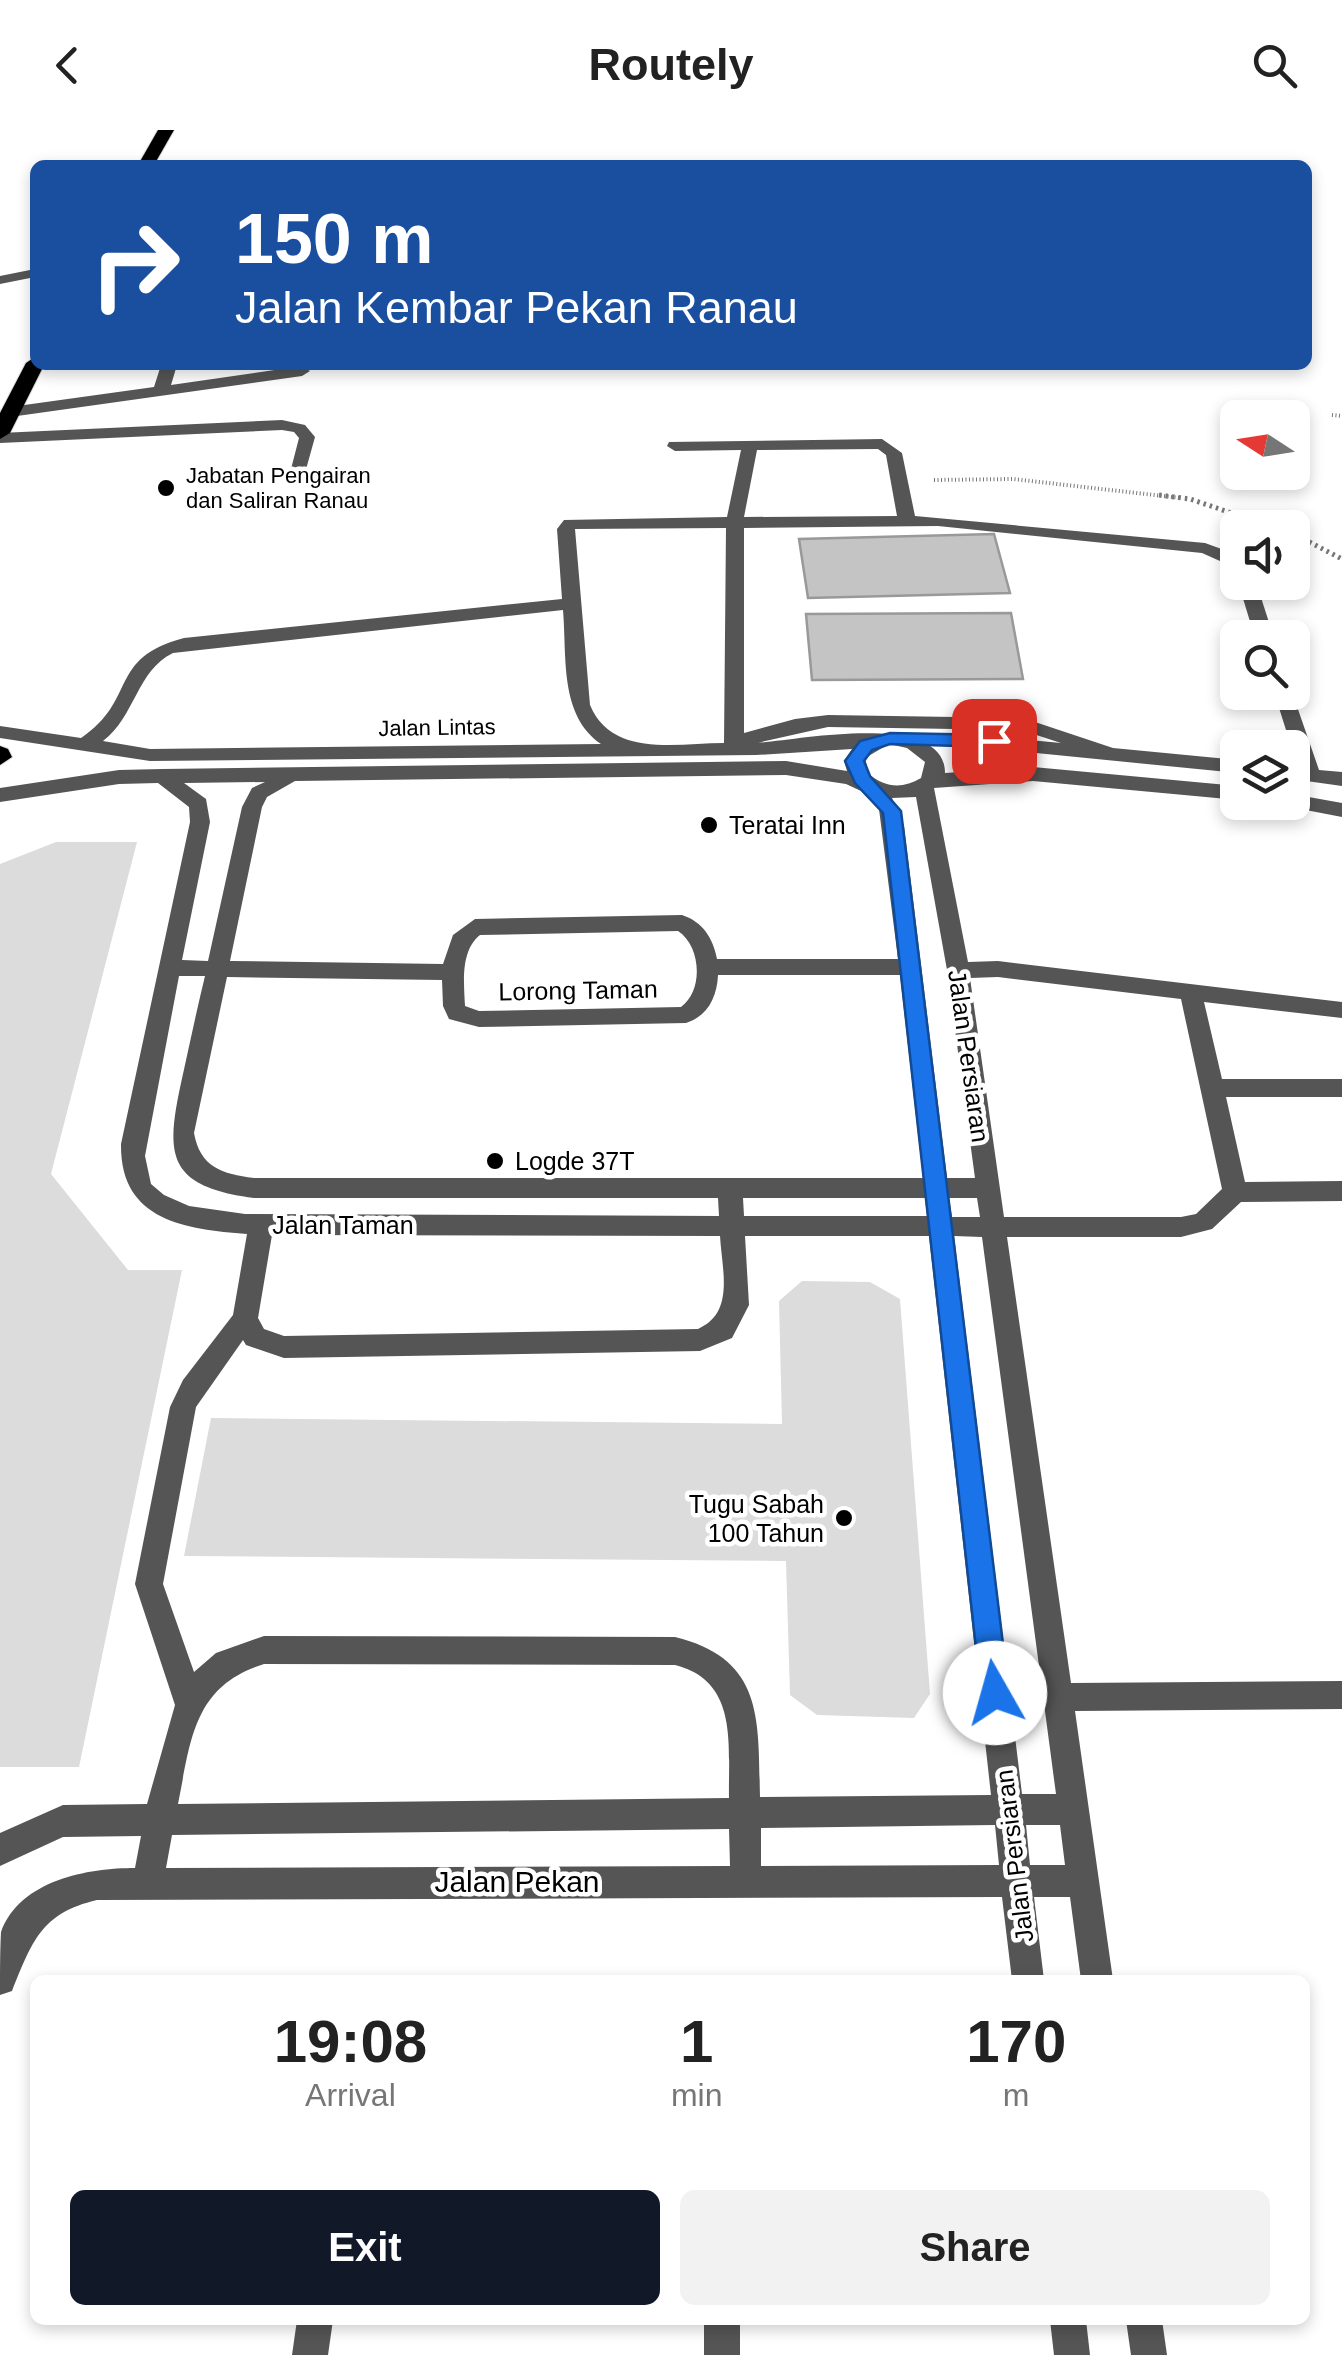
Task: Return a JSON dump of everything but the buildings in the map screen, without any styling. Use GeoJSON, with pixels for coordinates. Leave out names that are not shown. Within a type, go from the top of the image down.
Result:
{"type":"FeatureCollection","features":[{"type":"Feature","properties":{"kind":"highway"},"geometry":{"type":"LineString","coordinates":[[149,160],[166,130]]}},
{"type":"Feature","properties":{"kind":"highway"},"geometry":{"type":"LineString","coordinates":[[0,436],[31,370]]}},
{"type":"Feature","properties":{"kind":"street"},"geometry":{"type":"LineString","coordinates":[[0,280],[30,275]]}},
{"type":"Feature","properties":{"kind":"street"},"geometry":{"type":"LineString","coordinates":[[161,391],[167,370]]}},
{"type":"Feature","properties":{"kind":"street"},"geometry":{"type":"LineString","coordinates":[[10,412],[302,371]]}},
{"type":"Feature","properties":{"kind":"street"},"geometry":{"type":"LineString","coordinates":[[0,436],[282,424],[299,428],[307,437],[299,469]]}},
{"type":"Feature","properties":{"kind":"street"},"geometry":{"type":"LineString","coordinates":[[675,446],[882,444],[894,453],[907,521]]}},
{"type":"Feature","properties":{"kind":"street"},"geometry":{"type":"LineString","coordinates":[[734,742],[735,521],[750,445]]}},
{"type":"Feature","properties":{"kind":"street"},"geometry":{"type":"LineString","coordinates":[[540,751],[572,721],[572,604],[566,529],[570,524],[907,521],[1004,526],[1184,545],[1220,554]]}},
{"type":"Feature","properties":{"kind":"street"},"geometry":{"type":"LineString","coordinates":[[81,748],[106,731],[120,712],[138,667],[156,650],[572,604]]}},
{"type":"Feature","properties":{"kind":"street"},"geometry":{"type":"LineString","coordinates":[[572,721],[587,724],[599,736],[627,750]]}},
{"type":"Feature","properties":{"kind":"street"},"geometry":{"type":"LineString","coordinates":[[700,749],[828,721],[1004,724],[1034,727],[1106,751],[1220,765]]}},
{"type":"Feature","properties":{"kind":"street","name":"Jalan Lintas"},"geometry":{"type":"LineString","coordinates":[[0,732],[81,748],[150,755],[700,749],[883,740],[978,740],[1106,751]]}},
{"type":"Feature","properties":{"kind":"street"},"geometry":{"type":"LineString","coordinates":[[928,784],[937,764],[934,755],[915,742],[883,740],[866,746],[854,761],[862,779],[871,786],[898,792],[928,784],[1032,774],[1220,791]]}},
{"type":"Feature","properties":{"kind":"street","name":"Jalan Lintas"},"geometry":{"type":"LineString","coordinates":[[0,795],[82,780],[162,776],[786,768],[836,774],[871,786]]}},
{"type":"Feature","properties":{"kind":"street","name":"Jalan Taman"},"geometry":{"type":"LineString","coordinates":[[295,775],[270,784],[252,807],[182,1133],[184,1152],[192,1168],[208,1179],[254,1188],[988,1188]]}},
{"type":"Feature","properties":{"kind":"street"},"geometry":{"type":"LineString","coordinates":[[1310,775],[1342,779]]}},
{"type":"Feature","properties":{"kind":"street","name":"Jalan Taman"},"geometry":{"type":"LineString","coordinates":[[162,776],[198,804],[200,822],[133,1144],[135,1178],[153,1200],[181,1215],[218,1223],[261,1225],[1180,1227],[1203,1222],[1235,1192]]}},
{"type":"Feature","properties":{"kind":"street","name":"Jalan Persiaran"},"geometry":{"type":"LineString","coordinates":[[928,784],[958,970],[1096,1975]]}},
{"type":"Feature","properties":{"kind":"street","name":"Jalan Persiaran"},"geometry":{"type":"LineString","coordinates":[[871,786],[892,811],[1027,1975]]}},
{"type":"Feature","properties":{"kind":"street"},"geometry":{"type":"LineString","coordinates":[[1310,805],[1342,810]]}},
{"type":"Feature","properties":{"kind":"street"},"geometry":{"type":"LineString","coordinates":[[172,968],[456,972],[460,938],[465,931],[488,925],[682,923],[701,935],[705,968],[911,967]]}},
{"type":"Feature","properties":{"kind":"street","name":"Lorong Taman"},"geometry":{"type":"LineString","coordinates":[[456,972],[454,1006],[466,1017],[655,1017],[696,1011],[704,1001],[705,968]]}},
{"type":"Feature","properties":{"kind":"street"},"geometry":{"type":"LineString","coordinates":[[958,970],[998,969],[1342,1010]]}},
{"type":"Feature","properties":{"kind":"street"},"geometry":{"type":"LineString","coordinates":[[1191,992],[1235,1192],[1342,1191]]}},
{"type":"Feature","properties":{"kind":"street"},"geometry":{"type":"LineString","coordinates":[[1212,1088],[1342,1088]]}},
{"type":"Feature","properties":{"kind":"street"},"geometry":{"type":"LineString","coordinates":[[246,1318],[256,1337],[284,1347],[700,1340],[723,1330],[736,1305],[730,1185]]}},
{"type":"Feature","properties":{"kind":"street"},"geometry":{"type":"LineString","coordinates":[[190,1704],[149,1584],[183,1407],[192,1388],[246,1318],[261,1225]]}},
{"type":"Feature","properties":{"kind":"street"},"geometry":{"type":"LineString","coordinates":[[148,1883],[190,1704],[208,1675],[233,1660],[264,1650],[687,1653],[720,1667],[734,1689],[743,1715],[746,1882]]}},
{"type":"Feature","properties":{"kind":"street"},"geometry":{"type":"LineString","coordinates":[[1058,1697],[1342,1696]]}},
{"type":"Feature","properties":{"kind":"street"},"geometry":{"type":"LineString","coordinates":[[0,1850],[63,1821],[1074,1809]]}},
{"type":"Feature","properties":{"kind":"street","name":"Jalan Pekan"},"geometry":{"type":"LineString","coordinates":[[0,1980],[5,1957],[21,1927],[45,1903],[75,1888],[148,1883],[1084,1880]]}},
{"type":"Feature","properties":{"kind":"street"},"geometry":{"type":"LineString","coordinates":[[310,2355],[314,2325]]}},
{"type":"Feature","properties":{"kind":"street"},"geometry":{"type":"LineString","coordinates":[[722,2325],[722,2355]]}},
{"type":"Feature","properties":{"kind":"street"},"geometry":{"type":"LineString","coordinates":[[1069,2325],[1072,2355]]}},
{"type":"Feature","properties":{"kind":"street"},"geometry":{"type":"LineString","coordinates":[[1145,2325],[1148,2355]]}},
{"type":"Feature","properties":{"kind":"path"},"geometry":{"type":"LineString","coordinates":[[1332,415],[1342,416]]}},
{"type":"Feature","properties":{"kind":"path"},"geometry":{"type":"LineString","coordinates":[[899,481],[1013,479],[1190,499],[1223,510]]}},
{"type":"Feature","properties":{"kind":"path"},"geometry":{"type":"LineString","coordinates":[[1310,543],[1342,559]]}},
{"type":"Feature","properties":{"kind":"shaded area"},"geometry":{"type":"Polygon","coordinates":[[[56,842],[137,842],[51,1174],[128,1270],[182,1270],[79,1767],[0,1767],[0,864],[56,842]]]}},
{"type":"Feature","properties":{"kind":"shaded area"},"geometry":{"type":"Polygon","coordinates":[[[802,1281],[870,1282],[900,1299],[930,1694],[914,1718],[817,1715],[790,1695],[786,1561],[184,1556],[211,1418],[782,1424],[779,1301],[802,1281]]]}},
{"type":"Feature","properties":{"kind":"place","name":"Jabatan Pengairan dan Saliran Ranau"},"geometry":{"type":"Point","coordinates":[166,488]}},
{"type":"Feature","properties":{"kind":"place","name":"Teratai Inn"},"geometry":{"type":"Point","coordinates":[709,825]}},
{"type":"Feature","properties":{"kind":"place","name":"Logde 37T"},"geometry":{"type":"Point","coordinates":[495,1161]}},
{"type":"Feature","properties":{"kind":"place","name":"Tugu Sabah 100 Tahun"},"geometry":{"type":"Point","coordinates":[844,1518]}},
{"type":"Feature","properties":{"kind":"route"},"geometry":{"type":"LineString","coordinates":[[994,741],[890,738],[866,746],[854,761],[862,779],[892,811],[995,1693]]}}]}
